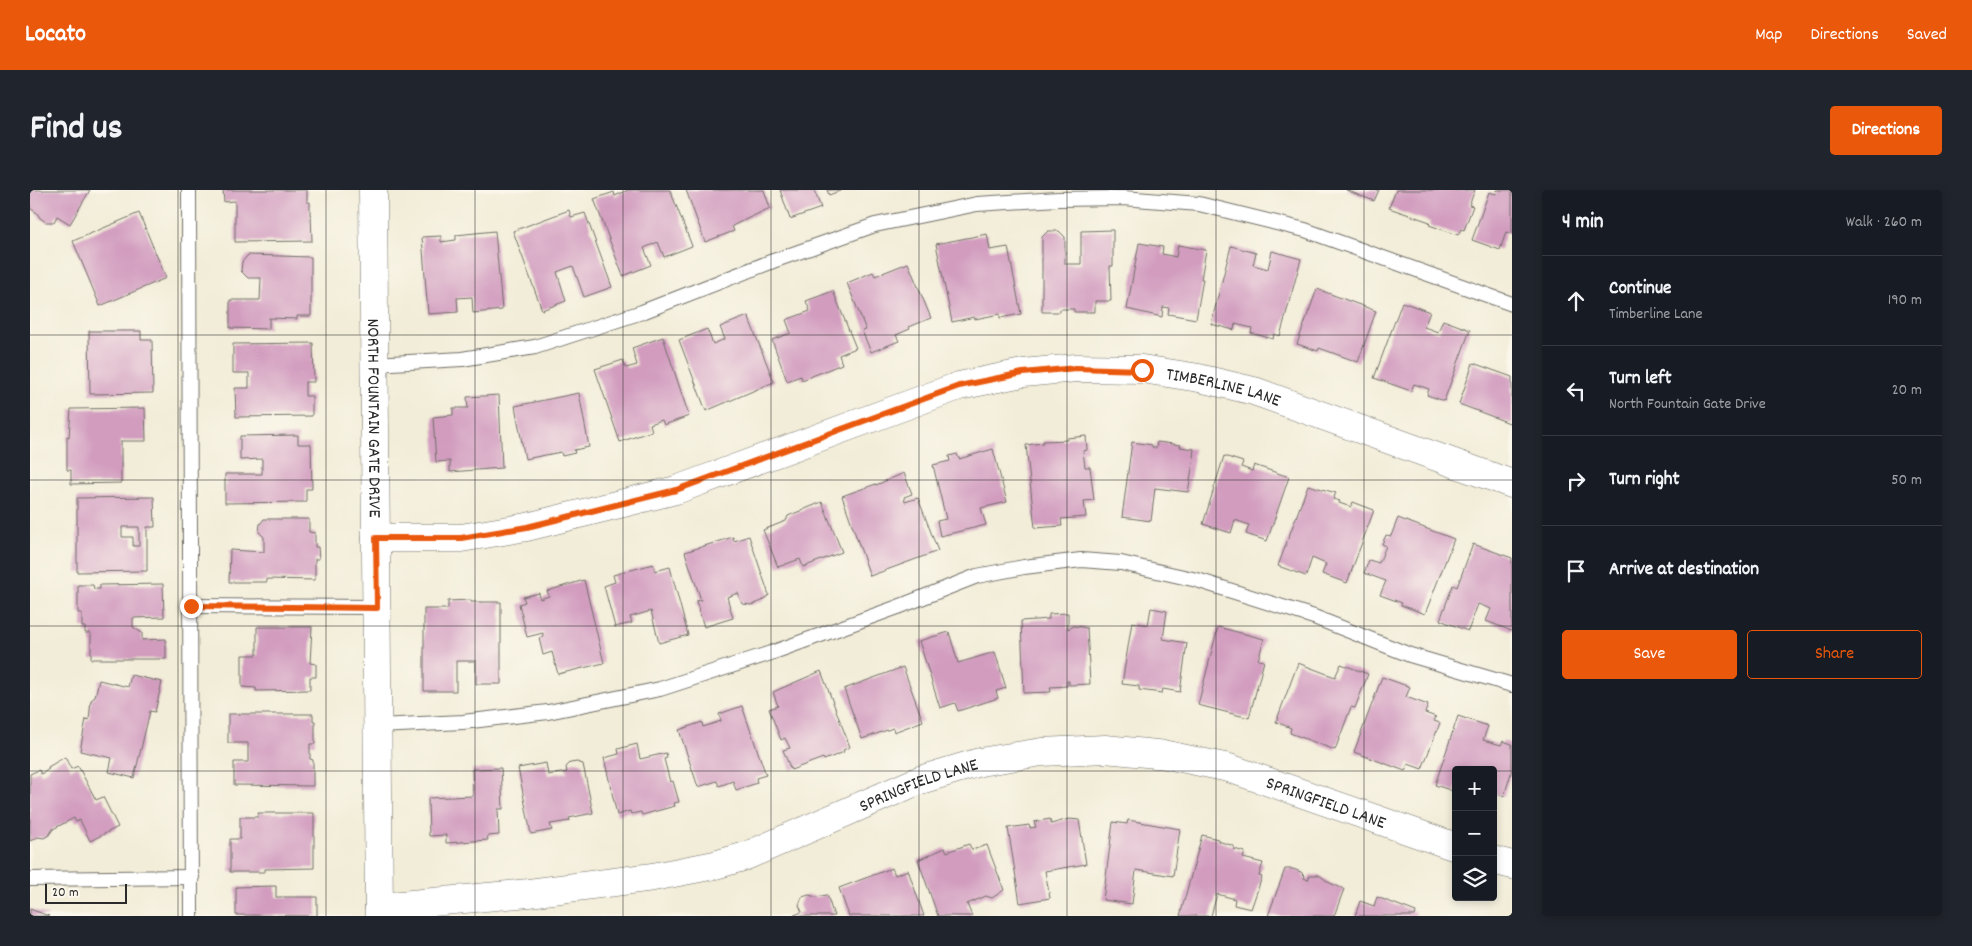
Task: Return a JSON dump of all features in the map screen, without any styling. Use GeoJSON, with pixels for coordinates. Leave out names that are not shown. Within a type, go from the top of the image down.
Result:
{"type":"FeatureCollection","features":[{"type":"Feature","properties":{"kind":"street","name":"NORTH FOUNTAIN GATE DRIVE"},"geometry":{"type":"LineString","coordinates":[[373,190],[379,911]]}},
{"type":"Feature","properties":{"kind":"street","name":"TIMBERLINE LANE"},"geometry":{"type":"LineString","coordinates":[[376,538],[461,538],[536,524],[676,490],[959,386],[1023,373],[1076,368],[1142,370],[1199,378],[1254,391],[1512,484]]}},
{"type":"Feature","properties":{"kind":"street","name":"SPRINGFIELD LANE"},"geometry":{"type":"LineString","coordinates":[[379,911],[654,877],[715,866],[746,856],[920,780],[980,762],[1042,752],[1114,750],[1167,755],[1229,768],[1452,846]]}},
{"type":"Feature","properties":{"kind":"street"},"geometry":{"type":"LineString","coordinates":[[1497,861],[1512,865]]}},
{"type":"Feature","properties":{"kind":"lane"},"geometry":{"type":"LineString","coordinates":[[189,190],[191,916]]}},
{"type":"Feature","properties":{"kind":"lane"},"geometry":{"type":"LineString","coordinates":[[374,364],[462,358],[535,347],[642,312],[773,261],[874,225],[977,204],[1058,199],[1123,198],[1199,204],[1305,230],[1512,304]]}},
{"type":"Feature","properties":{"kind":"lane"},"geometry":{"type":"LineString","coordinates":[[378,726],[463,722],[548,712],[660,689],[771,653],[977,576],[1024,567],[1081,560],[1121,563],[1197,580],[1314,617],[1410,655],[1512,685]]}},
{"type":"Feature","properties":{"kind":"lane"},"geometry":{"type":"LineString","coordinates":[[191,606],[377,608]]}},
{"type":"Feature","properties":{"kind":"lane"},"geometry":{"type":"LineString","coordinates":[[30,879],[192,877]]}},
{"type":"Feature","properties":{"kind":"building"},"geometry":{"type":"Polygon","coordinates":[[[30,190],[90,190],[70,224],[57,216],[54,222],[46,222],[40,218],[30,208],[30,190]]]}},
{"type":"Feature","properties":{"kind":"building"},"geometry":{"type":"Polygon","coordinates":[[[223,190],[307,190],[307,202],[310,202],[312,241],[235,242],[235,201],[224,202],[223,190]]]}},
{"type":"Feature","properties":{"kind":"building"},"geometry":{"type":"Polygon","coordinates":[[[628,190],[670,190],[692,246],[664,257],[658,242],[644,248],[651,265],[623,276],[594,199],[614,192],[615,196],[628,190]]]}},
{"type":"Feature","properties":{"kind":"building"},"geometry":{"type":"Polygon","coordinates":[[[686,190],[764,190],[770,208],[732,226],[734,231],[705,242],[686,190]]]}},
{"type":"Feature","properties":{"kind":"building"},"geometry":{"type":"Polygon","coordinates":[[[780,190],[814,190],[821,208],[790,219],[780,190]]]}},
{"type":"Feature","properties":{"kind":"building"},"geometry":{"type":"Polygon","coordinates":[[[827,190],[842,190],[829,195],[827,190]]]}},
{"type":"Feature","properties":{"kind":"building"},"geometry":{"type":"Polygon","coordinates":[[[1346,190],[1379,190],[1374,201],[1346,190]]]}},
{"type":"Feature","properties":{"kind":"building"},"geometry":{"type":"Polygon","coordinates":[[[1396,190],[1475,190],[1469,205],[1473,206],[1464,230],[1461,229],[1458,235],[1429,225],[1430,222],[1389,208],[1396,190]]]}},
{"type":"Feature","properties":{"kind":"building"},"geometry":{"type":"Polygon","coordinates":[[[1497,190],[1512,190],[1512,234],[1506,232],[1500,250],[1472,240],[1489,192],[1496,194],[1497,190]]]}},
{"type":"Feature","properties":{"kind":"building"},"geometry":{"type":"Polygon","coordinates":[[[569,210],[571,217],[585,213],[612,287],[584,297],[573,266],[557,272],[566,301],[542,310],[513,231],[569,210]]]}},
{"type":"Feature","properties":{"kind":"building"},"geometry":{"type":"Polygon","coordinates":[[[139,213],[166,278],[100,306],[73,241],[139,213]]]}},
{"type":"Feature","properties":{"kind":"building"},"geometry":{"type":"Polygon","coordinates":[[[1113,230],[1113,266],[1110,266],[1111,301],[1095,301],[1095,312],[1074,312],[1074,309],[1060,309],[1060,312],[1042,312],[1042,237],[1048,231],[1059,231],[1065,237],[1065,264],[1081,264],[1081,231],[1113,230]]]}},
{"type":"Feature","properties":{"kind":"building"},"geometry":{"type":"Polygon","coordinates":[[[495,231],[502,310],[473,313],[472,297],[457,298],[458,312],[428,314],[422,237],[441,236],[441,242],[456,240],[456,235],[495,231]]]}},
{"type":"Feature","properties":{"kind":"building"},"geometry":{"type":"Polygon","coordinates":[[[987,234],[990,250],[1008,247],[1021,314],[1000,318],[1000,314],[975,319],[974,317],[952,322],[936,244],[987,234]]]}},
{"type":"Feature","properties":{"kind":"building"},"geometry":{"type":"Polygon","coordinates":[[[1139,243],[1163,247],[1162,254],[1176,257],[1178,245],[1206,250],[1196,319],[1168,314],[1169,308],[1163,307],[1162,317],[1127,309],[1139,243]]]}},
{"type":"Feature","properties":{"kind":"building"},"geometry":{"type":"Polygon","coordinates":[[[1231,246],[1256,253],[1253,265],[1268,269],[1272,251],[1301,259],[1280,336],[1274,334],[1273,339],[1251,333],[1252,328],[1235,324],[1234,330],[1211,324],[1231,246]]]}},
{"type":"Feature","properties":{"kind":"building"},"geometry":{"type":"Polygon","coordinates":[[[248,255],[311,257],[311,316],[297,316],[297,319],[269,318],[269,329],[230,328],[230,300],[260,300],[261,278],[248,278],[241,271],[242,262],[248,255]]]}},
{"type":"Feature","properties":{"kind":"building"},"geometry":{"type":"Polygon","coordinates":[[[908,263],[931,318],[909,327],[910,329],[896,335],[899,341],[871,352],[862,331],[866,330],[847,283],[873,272],[875,276],[908,263]]]}},
{"type":"Feature","properties":{"kind":"building"},"geometry":{"type":"Polygon","coordinates":[[[1317,289],[1376,311],[1358,362],[1319,348],[1318,351],[1297,344],[1317,289]]]}},
{"type":"Feature","properties":{"kind":"building"},"geometry":{"type":"Polygon","coordinates":[[[833,291],[856,348],[839,355],[842,364],[802,380],[801,376],[787,381],[772,340],[791,333],[786,320],[810,311],[806,301],[833,291]]]}},
{"type":"Feature","properties":{"kind":"building"},"geometry":{"type":"Polygon","coordinates":[[[1402,302],[1430,312],[1424,327],[1438,332],[1443,320],[1470,330],[1444,401],[1427,395],[1429,389],[1414,384],[1411,391],[1374,378],[1402,302]]]}},
{"type":"Feature","properties":{"kind":"building"},"geometry":{"type":"Polygon","coordinates":[[[748,316],[774,382],[706,411],[679,340],[707,329],[713,344],[725,339],[720,327],[748,316]]]}},
{"type":"Feature","properties":{"kind":"building"},"geometry":{"type":"Polygon","coordinates":[[[89,331],[141,331],[141,340],[152,340],[153,393],[90,394],[89,331]]]}},
{"type":"Feature","properties":{"kind":"building"},"geometry":{"type":"Polygon","coordinates":[[[663,337],[689,416],[664,425],[662,420],[650,424],[652,431],[620,442],[595,369],[623,360],[626,368],[637,365],[632,348],[663,337]]]}},
{"type":"Feature","properties":{"kind":"building"},"geometry":{"type":"Polygon","coordinates":[[[313,343],[314,382],[305,382],[305,396],[312,396],[312,416],[236,417],[235,388],[249,388],[249,373],[233,373],[233,344],[313,343]]]}},
{"type":"Feature","properties":{"kind":"building"},"geometry":{"type":"Polygon","coordinates":[[[1473,363],[1512,377],[1512,424],[1459,404],[1473,363]]]}},
{"type":"Feature","properties":{"kind":"building"},"geometry":{"type":"Polygon","coordinates":[[[579,393],[589,447],[574,450],[575,453],[562,456],[561,452],[525,459],[515,406],[579,393]]]}},
{"type":"Feature","properties":{"kind":"building"},"geometry":{"type":"Polygon","coordinates":[[[499,395],[502,468],[450,472],[450,461],[436,462],[433,417],[453,415],[453,408],[468,408],[467,397],[499,395]]]}},
{"type":"Feature","properties":{"kind":"building"},"geometry":{"type":"Polygon","coordinates":[[[145,408],[146,441],[121,441],[121,483],[71,484],[71,470],[67,470],[67,436],[69,437],[71,409],[145,408]]]}},
{"type":"Feature","properties":{"kind":"building"},"geometry":{"type":"Polygon","coordinates":[[[298,435],[298,444],[311,444],[312,489],[306,489],[306,502],[225,503],[225,474],[262,474],[262,459],[240,460],[240,436],[298,435]]]}},
{"type":"Feature","properties":{"kind":"building"},"geometry":{"type":"Polygon","coordinates":[[[1086,436],[1087,450],[1083,451],[1085,467],[1090,467],[1094,500],[1084,501],[1086,517],[1061,519],[1062,526],[1035,528],[1026,445],[1086,436]]]}},
{"type":"Feature","properties":{"kind":"building"},"geometry":{"type":"Polygon","coordinates":[[[1132,442],[1152,445],[1152,447],[1156,448],[1157,442],[1181,445],[1180,447],[1194,449],[1188,492],[1155,488],[1151,521],[1122,517],[1132,442]]]}},
{"type":"Feature","properties":{"kind":"building"},"geometry":{"type":"Polygon","coordinates":[[[993,449],[1007,502],[981,508],[986,525],[940,536],[937,521],[946,519],[933,465],[950,461],[949,456],[957,454],[959,459],[993,449]]]}},
{"type":"Feature","properties":{"kind":"building"},"geometry":{"type":"Polygon","coordinates":[[[1224,456],[1243,462],[1241,467],[1252,471],[1254,465],[1289,477],[1267,541],[1246,534],[1249,525],[1235,520],[1231,533],[1203,524],[1224,456]]]}},
{"type":"Feature","properties":{"kind":"building"},"geometry":{"type":"Polygon","coordinates":[[[904,473],[912,494],[904,497],[905,502],[918,498],[938,551],[870,576],[842,496],[876,485],[904,473]]]}},
{"type":"Feature","properties":{"kind":"building"},"geometry":{"type":"Polygon","coordinates":[[[1308,485],[1336,493],[1333,499],[1340,501],[1339,503],[1351,507],[1353,502],[1374,510],[1347,583],[1322,574],[1326,564],[1312,558],[1306,576],[1278,566],[1308,485]]]}},
{"type":"Feature","properties":{"kind":"building"},"geometry":{"type":"Polygon","coordinates":[[[154,497],[155,527],[147,527],[147,571],[77,572],[77,498],[154,497]],[[122,527],[122,537],[133,537],[133,546],[139,546],[139,527],[122,527]]]}},
{"type":"Feature","properties":{"kind":"building"},"geometry":{"type":"Polygon","coordinates":[[[822,502],[842,552],[803,567],[800,559],[778,567],[763,530],[786,521],[788,516],[822,502]]]}},
{"type":"Feature","properties":{"kind":"building"},"geometry":{"type":"Polygon","coordinates":[[[1398,518],[1454,539],[1425,614],[1380,595],[1386,581],[1364,573],[1369,560],[1379,563],[1386,546],[1382,544],[1386,535],[1391,536],[1398,518]]]}},
{"type":"Feature","properties":{"kind":"building"},"geometry":{"type":"Polygon","coordinates":[[[264,519],[309,519],[309,532],[315,533],[315,547],[318,547],[319,559],[315,559],[315,580],[267,579],[267,582],[229,582],[230,550],[264,552],[264,537],[259,532],[260,524],[264,519]]]}},
{"type":"Feature","properties":{"kind":"building"},"geometry":{"type":"Polygon","coordinates":[[[749,536],[769,595],[762,601],[752,605],[742,604],[738,593],[727,597],[733,618],[704,627],[696,601],[701,600],[685,552],[733,537],[734,541],[749,536]]]}},
{"type":"Feature","properties":{"kind":"building"},"geometry":{"type":"Polygon","coordinates":[[[1473,544],[1512,558],[1512,631],[1486,621],[1491,609],[1478,604],[1468,631],[1440,620],[1453,585],[1457,587],[1473,544]]]}},
{"type":"Feature","properties":{"kind":"building"},"geometry":{"type":"Polygon","coordinates":[[[653,564],[655,571],[670,567],[688,635],[659,643],[651,611],[630,617],[632,623],[615,627],[604,586],[615,582],[613,575],[653,564]]]}},
{"type":"Feature","properties":{"kind":"building"},"geometry":{"type":"Polygon","coordinates":[[[584,580],[604,663],[558,674],[552,652],[543,655],[539,638],[543,637],[543,633],[527,637],[519,604],[525,602],[523,597],[539,593],[540,599],[549,596],[547,591],[584,580]]]}},
{"type":"Feature","properties":{"kind":"building"},"geometry":{"type":"Polygon","coordinates":[[[163,584],[164,617],[133,618],[133,627],[142,633],[142,640],[166,639],[166,659],[91,659],[91,633],[85,633],[85,627],[82,627],[82,613],[78,613],[78,585],[93,585],[94,589],[100,589],[100,585],[163,584]]]}},
{"type":"Feature","properties":{"kind":"building"},"geometry":{"type":"Polygon","coordinates":[[[471,600],[471,602],[501,602],[501,684],[476,684],[476,661],[456,661],[456,691],[424,691],[424,609],[448,609],[448,601],[471,600]]]}},
{"type":"Feature","properties":{"kind":"building"},"geometry":{"type":"Polygon","coordinates":[[[1151,608],[1167,611],[1163,639],[1187,643],[1180,692],[1163,689],[1162,693],[1139,690],[1139,686],[1122,684],[1132,622],[1148,625],[1151,608]]]}},
{"type":"Feature","properties":{"kind":"building"},"geometry":{"type":"Polygon","coordinates":[[[1068,613],[1068,629],[1074,626],[1087,628],[1090,684],[1069,685],[1069,681],[1067,681],[1067,686],[1050,687],[1051,692],[1024,693],[1021,621],[1049,619],[1049,614],[1068,613]]]}},
{"type":"Feature","properties":{"kind":"building"},"geometry":{"type":"Polygon","coordinates":[[[257,627],[312,627],[310,663],[316,664],[316,677],[310,677],[310,690],[256,691],[256,688],[242,687],[242,655],[257,655],[257,627]]]}},
{"type":"Feature","properties":{"kind":"building"},"geometry":{"type":"Polygon","coordinates":[[[1218,627],[1264,639],[1258,660],[1264,661],[1249,718],[1198,705],[1218,627]]]}},
{"type":"Feature","properties":{"kind":"building"},"geometry":{"type":"Polygon","coordinates":[[[949,632],[958,663],[995,652],[1006,688],[996,691],[998,698],[958,711],[955,703],[940,708],[919,641],[949,632]]]}},
{"type":"Feature","properties":{"kind":"building"},"geometry":{"type":"Polygon","coordinates":[[[1298,663],[1335,677],[1341,664],[1368,674],[1355,708],[1351,707],[1335,750],[1290,733],[1291,728],[1276,722],[1298,663]]]}},
{"type":"Feature","properties":{"kind":"building"},"geometry":{"type":"Polygon","coordinates":[[[903,667],[923,721],[894,732],[893,728],[862,739],[844,689],[903,667]]]}},
{"type":"Feature","properties":{"kind":"building"},"geometry":{"type":"Polygon","coordinates":[[[821,671],[850,747],[843,750],[844,752],[824,760],[823,758],[791,770],[783,750],[790,748],[785,738],[781,740],[769,709],[778,706],[773,692],[821,671]]]}},
{"type":"Feature","properties":{"kind":"building"},"geometry":{"type":"Polygon","coordinates":[[[131,675],[162,682],[155,712],[150,711],[134,778],[109,772],[112,758],[80,751],[86,719],[89,720],[91,700],[95,697],[99,680],[128,687],[131,675]]]}},
{"type":"Feature","properties":{"kind":"building"},"geometry":{"type":"Polygon","coordinates":[[[1382,677],[1410,687],[1406,697],[1428,705],[1425,713],[1436,717],[1434,721],[1440,723],[1422,769],[1408,764],[1405,771],[1354,752],[1382,677]]]}},
{"type":"Feature","properties":{"kind":"building"},"geometry":{"type":"Polygon","coordinates":[[[742,706],[766,775],[756,778],[757,783],[736,790],[733,781],[719,786],[717,781],[698,787],[679,730],[702,722],[703,727],[721,721],[719,714],[742,706]]]}},
{"type":"Feature","properties":{"kind":"building"},"geometry":{"type":"Polygon","coordinates":[[[228,714],[313,714],[313,721],[315,721],[315,744],[310,744],[310,759],[313,760],[313,786],[234,785],[234,762],[248,762],[248,743],[228,743],[228,714]]]}},
{"type":"Feature","properties":{"kind":"building"},"geometry":{"type":"Polygon","coordinates":[[[1458,716],[1488,726],[1483,740],[1501,745],[1503,741],[1512,744],[1512,770],[1504,796],[1497,794],[1497,766],[1452,766],[1452,791],[1435,785],[1458,716]]]}},
{"type":"Feature","properties":{"kind":"building"},"geometry":{"type":"Polygon","coordinates":[[[637,744],[640,759],[666,753],[667,758],[664,759],[670,782],[673,781],[679,802],[674,803],[675,806],[642,815],[641,812],[631,814],[630,811],[617,815],[604,758],[619,754],[618,749],[637,744]]]}},
{"type":"Feature","properties":{"kind":"building"},"geometry":{"type":"Polygon","coordinates":[[[65,757],[71,769],[78,766],[96,800],[103,797],[118,827],[90,841],[80,820],[76,822],[74,818],[53,829],[44,838],[38,837],[30,841],[30,774],[39,770],[41,774],[49,769],[48,767],[65,757]]]}},
{"type":"Feature","properties":{"kind":"building"},"geometry":{"type":"Polygon","coordinates":[[[577,762],[583,764],[593,813],[569,818],[570,821],[550,824],[552,830],[531,834],[518,768],[546,763],[548,775],[567,772],[566,767],[570,763],[577,762]]]}},
{"type":"Feature","properties":{"kind":"building"},"geometry":{"type":"Polygon","coordinates":[[[501,768],[503,809],[498,809],[499,835],[487,836],[488,840],[446,843],[446,835],[429,836],[428,798],[473,796],[472,769],[501,768]]]}},
{"type":"Feature","properties":{"kind":"building"},"geometry":{"type":"Polygon","coordinates":[[[258,813],[314,813],[314,868],[265,869],[265,872],[230,872],[230,839],[240,839],[240,817],[258,817],[258,813]]]}},
{"type":"Feature","properties":{"kind":"building"},"geometry":{"type":"Polygon","coordinates":[[[1050,819],[1051,824],[1069,819],[1079,820],[1086,864],[1045,871],[1050,898],[1020,903],[1008,828],[1029,825],[1030,828],[1036,827],[1034,822],[1050,819]]]}},
{"type":"Feature","properties":{"kind":"building"},"geometry":{"type":"Polygon","coordinates":[[[1128,820],[1180,829],[1173,876],[1136,870],[1132,904],[1103,900],[1113,822],[1127,824],[1128,820]]]}},
{"type":"Feature","properties":{"kind":"building"},"geometry":{"type":"Polygon","coordinates":[[[1202,835],[1218,839],[1218,841],[1234,846],[1234,849],[1245,852],[1243,858],[1263,863],[1259,876],[1262,877],[1251,909],[1234,905],[1235,899],[1217,894],[1211,916],[1180,916],[1202,835]]]}},
{"type":"Feature","properties":{"kind":"building"},"geometry":{"type":"Polygon","coordinates":[[[969,844],[972,850],[987,845],[1004,890],[992,898],[986,896],[967,904],[972,916],[938,916],[918,860],[945,848],[947,852],[969,844]]]}},
{"type":"Feature","properties":{"kind":"building"},"geometry":{"type":"Polygon","coordinates":[[[892,868],[895,875],[908,870],[924,916],[849,916],[839,888],[892,868]]]}},
{"type":"Feature","properties":{"kind":"building"},"geometry":{"type":"Polygon","coordinates":[[[1285,869],[1301,872],[1305,876],[1304,878],[1308,880],[1310,875],[1319,875],[1330,883],[1344,889],[1334,916],[1268,916],[1285,869]]]}},
{"type":"Feature","properties":{"kind":"building"},"geometry":{"type":"Polygon","coordinates":[[[276,886],[276,897],[317,897],[317,916],[236,915],[236,887],[276,886]]]}},
{"type":"Feature","properties":{"kind":"building"},"geometry":{"type":"Polygon","coordinates":[[[809,895],[816,897],[827,895],[834,916],[792,916],[802,912],[799,905],[802,897],[809,895]]]}},
{"type":"Feature","properties":{"kind":"building"},"geometry":{"type":"Polygon","coordinates":[[[1377,897],[1416,912],[1415,916],[1355,916],[1360,901],[1374,906],[1377,897]]]}},
{"type":"Feature","properties":{"kind":"building"},"geometry":{"type":"Polygon","coordinates":[[[30,909],[49,916],[30,916],[30,909]]]}},
{"type":"Feature","properties":{"kind":"route"},"geometry":{"type":"LineString","coordinates":[[191,606],[377,608],[376,538],[461,538],[527,527],[676,490],[959,386],[1023,373],[1076,368],[1142,370]]}}]}
